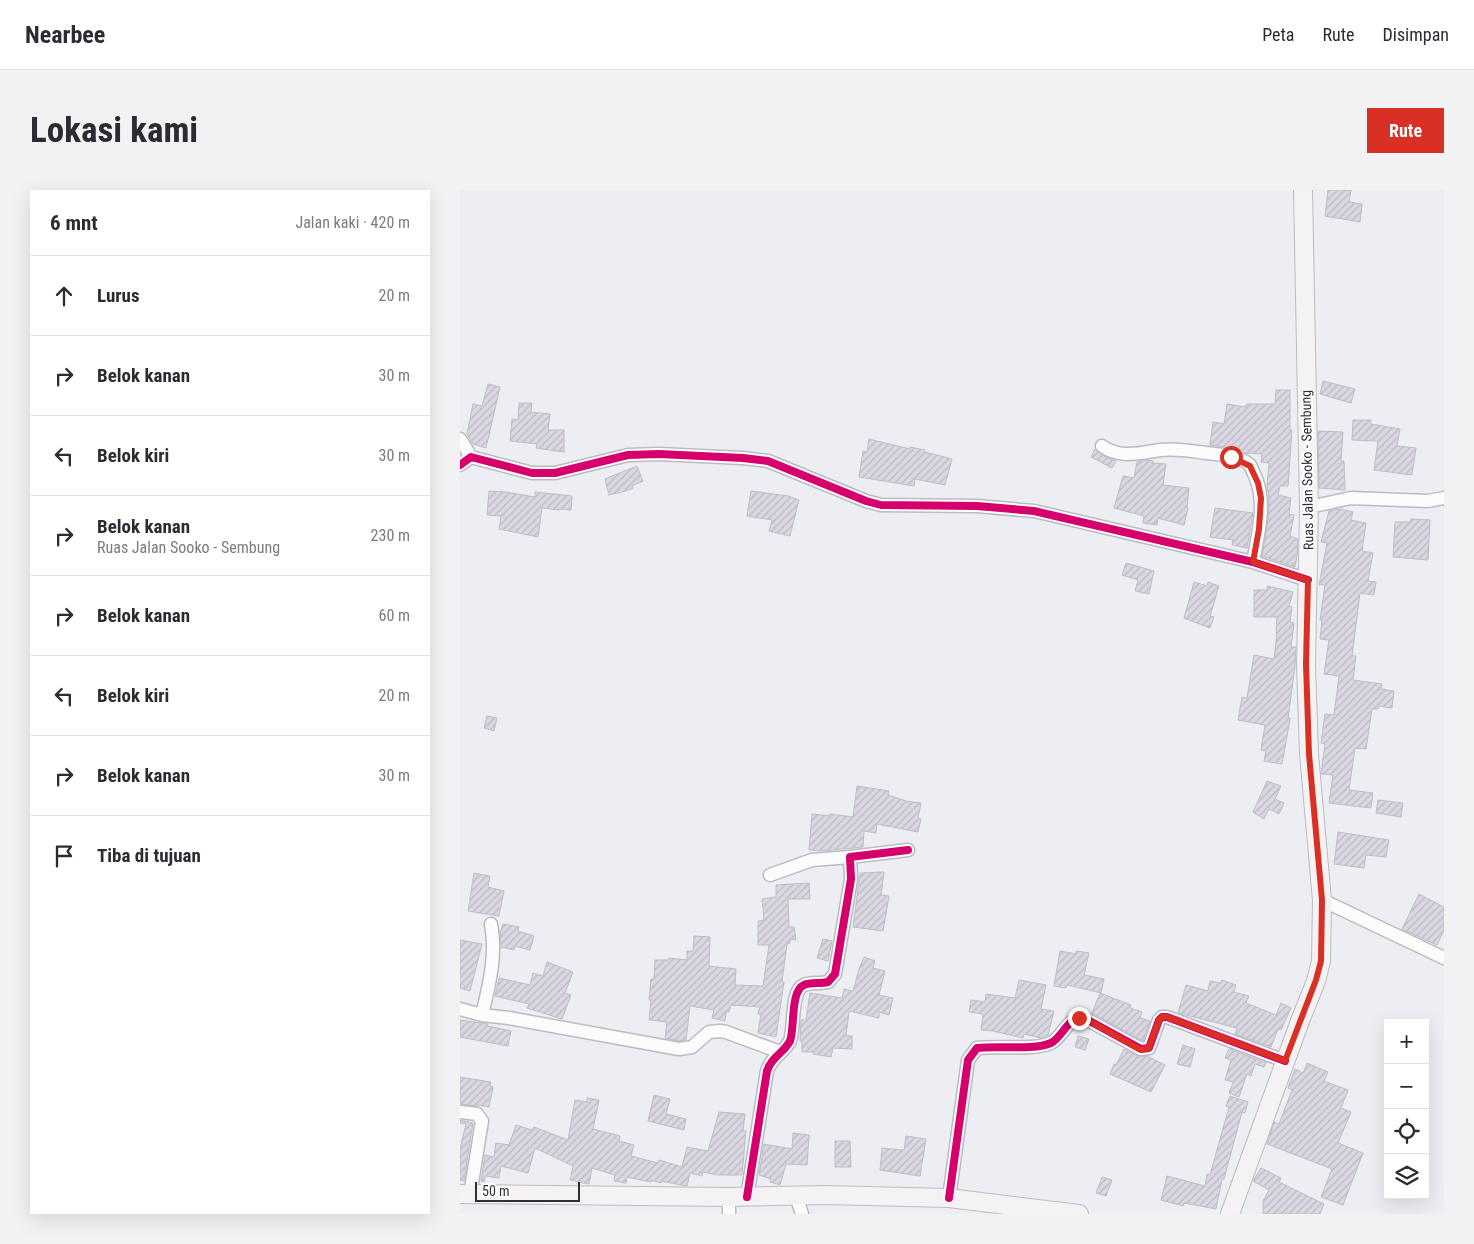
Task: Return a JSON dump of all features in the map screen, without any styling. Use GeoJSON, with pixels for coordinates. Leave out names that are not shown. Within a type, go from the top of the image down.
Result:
{"type":"FeatureCollection","features":[{"type":"Feature","properties":{"kind":"main road","name":"Ruas Jalan Sooko - Sembung"},"geometry":{"type":"LineString","coordinates":[[1230,1214],[1319,972],[1322,900],[1309,754],[1306,664],[1309,507],[1303,190]]}},
{"type":"Feature","properties":{"kind":"main road"},"geometry":{"type":"LineString","coordinates":[[465,1195],[729,1206],[747,1197],[825,1195],[949,1198],[1080,1214]]}},
{"type":"Feature","properties":{"kind":"street"},"geometry":{"type":"LineString","coordinates":[[460,439],[471,457],[543,474],[569,470],[628,455],[659,454],[768,461],[866,502],[897,506],[977,506],[1034,511],[1253,562],[1308,580]]}},
{"type":"Feature","properties":{"kind":"street"},"geometry":{"type":"LineString","coordinates":[[1102,446],[1110,451],[1121,454],[1163,450],[1212,453],[1241,460],[1250,466],[1258,483],[1261,498],[1259,529],[1253,562]]}},
{"type":"Feature","properties":{"kind":"street"},"geometry":{"type":"LineString","coordinates":[[460,464],[471,457]]}},
{"type":"Feature","properties":{"kind":"street"},"geometry":{"type":"LineString","coordinates":[[1309,507],[1351,498],[1428,500],[1444,498]]}},
{"type":"Feature","properties":{"kind":"street"},"geometry":{"type":"LineString","coordinates":[[770,875],[812,860],[908,850]]}},
{"type":"Feature","properties":{"kind":"street"},"geometry":{"type":"LineString","coordinates":[[747,1197],[767,1071],[770,1063],[788,1046],[792,1036],[796,995],[798,990],[805,984],[828,982],[835,974],[851,880],[850,857]]}},
{"type":"Feature","properties":{"kind":"street"},"geometry":{"type":"LineString","coordinates":[[1322,900],[1444,958]]}},
{"type":"Feature","properties":{"kind":"street"},"geometry":{"type":"LineString","coordinates":[[482,1015],[492,966],[492,933],[490,924]]}},
{"type":"Feature","properties":{"kind":"street"},"geometry":{"type":"LineString","coordinates":[[460,1009],[482,1015],[509,1018],[679,1050],[692,1046],[709,1032],[726,1032],[780,1052]]}},
{"type":"Feature","properties":{"kind":"street"},"geometry":{"type":"LineString","coordinates":[[949,1198],[968,1060],[977,1048],[989,1046],[1042,1046],[1057,1039],[1072,1021],[1079,1018],[1086,1019],[1141,1050],[1146,1050],[1149,1048],[1159,1020],[1164,1017],[1285,1061]]}},
{"type":"Feature","properties":{"kind":"street"},"geometry":{"type":"LineString","coordinates":[[460,1112],[477,1114],[482,1121],[465,1195]]}},
{"type":"Feature","properties":{"kind":"street"},"geometry":{"type":"LineString","coordinates":[[796,1196],[802,1214]]}},
{"type":"Feature","properties":{"kind":"building"},"geometry":{"type":"Polygon","coordinates":[[[1328,190],[1351,190],[1349,202],[1362,204],[1360,222],[1325,216],[1328,190]]]}},
{"type":"Feature","properties":{"kind":"building"},"geometry":{"type":"Polygon","coordinates":[[[1323,381],[1355,389],[1351,403],[1320,394],[1323,381]]]}},
{"type":"Feature","properties":{"kind":"building"},"geometry":{"type":"Polygon","coordinates":[[[488,384],[500,387],[486,448],[473,444],[467,434],[473,404],[482,406],[488,384]]]}},
{"type":"Feature","properties":{"kind":"building"},"geometry":{"type":"Polygon","coordinates":[[[1276,390],[1290,390],[1290,430],[1292,430],[1288,486],[1280,486],[1278,495],[1291,498],[1289,514],[1294,515],[1290,536],[1298,539],[1295,567],[1262,556],[1268,519],[1269,497],[1267,485],[1269,463],[1261,462],[1262,454],[1245,453],[1242,450],[1210,445],[1213,422],[1224,424],[1227,404],[1246,407],[1246,404],[1275,404],[1276,390]]]}},
{"type":"Feature","properties":{"kind":"building"},"geometry":{"type":"Polygon","coordinates":[[[519,403],[532,403],[531,412],[550,414],[548,430],[564,430],[564,452],[536,448],[537,444],[510,441],[512,419],[518,420],[519,403]]]}},
{"type":"Feature","properties":{"kind":"building"},"geometry":{"type":"Polygon","coordinates":[[[1353,420],[1371,420],[1371,424],[1400,429],[1397,446],[1416,448],[1412,475],[1374,470],[1378,441],[1352,440],[1353,420]]]}},
{"type":"Feature","properties":{"kind":"building"},"geometry":{"type":"Polygon","coordinates":[[[1318,431],[1343,432],[1341,461],[1344,461],[1345,490],[1319,488],[1318,431]]]}},
{"type":"Feature","properties":{"kind":"building"},"geometry":{"type":"Polygon","coordinates":[[[869,439],[910,449],[910,447],[925,450],[925,452],[952,459],[945,485],[915,479],[914,486],[859,477],[863,451],[867,452],[869,439]]]}},
{"type":"Feature","properties":{"kind":"building"},"geometry":{"type":"Polygon","coordinates":[[[1095,449],[1105,457],[1116,461],[1112,468],[1091,457],[1095,449]]]}},
{"type":"Feature","properties":{"kind":"building"},"geometry":{"type":"Polygon","coordinates":[[[1153,461],[1152,463],[1166,464],[1163,485],[1189,488],[1188,508],[1184,525],[1158,518],[1157,525],[1143,523],[1144,516],[1114,508],[1123,476],[1134,478],[1137,462],[1153,461]]]}},
{"type":"Feature","properties":{"kind":"building"},"geometry":{"type":"Polygon","coordinates":[[[637,466],[643,481],[626,491],[609,495],[605,479],[637,466]]]}},
{"type":"Feature","properties":{"kind":"building"},"geometry":{"type":"Polygon","coordinates":[[[489,491],[535,497],[535,492],[572,496],[571,510],[542,508],[538,537],[499,529],[501,516],[487,515],[489,491]]]}},
{"type":"Feature","properties":{"kind":"building"},"geometry":{"type":"Polygon","coordinates":[[[751,491],[788,496],[799,500],[790,536],[769,531],[772,520],[747,516],[751,491]]]}},
{"type":"Feature","properties":{"kind":"building"},"geometry":{"type":"Polygon","coordinates":[[[1215,508],[1253,513],[1247,548],[1232,545],[1233,540],[1210,537],[1215,508]]]}},
{"type":"Feature","properties":{"kind":"building"},"geometry":{"type":"Polygon","coordinates":[[[1340,509],[1353,512],[1351,520],[1366,523],[1362,551],[1373,553],[1368,581],[1376,582],[1374,595],[1360,593],[1352,656],[1356,656],[1353,680],[1382,684],[1381,689],[1394,691],[1392,708],[1379,706],[1378,709],[1372,709],[1366,749],[1355,748],[1349,790],[1373,793],[1371,808],[1329,803],[1333,775],[1321,774],[1325,744],[1321,743],[1325,714],[1334,715],[1339,676],[1324,674],[1329,640],[1320,639],[1322,620],[1320,620],[1325,585],[1319,585],[1327,543],[1321,542],[1329,511],[1340,509]]]}},
{"type":"Feature","properties":{"kind":"building"},"geometry":{"type":"Polygon","coordinates":[[[1411,519],[1430,520],[1428,560],[1393,557],[1395,522],[1410,522],[1411,519]]]}},
{"type":"Feature","properties":{"kind":"building"},"geometry":{"type":"Polygon","coordinates":[[[1126,563],[1154,571],[1149,594],[1135,591],[1138,580],[1122,575],[1126,563]]]}},
{"type":"Feature","properties":{"kind":"building"},"geometry":{"type":"Polygon","coordinates":[[[1194,582],[1207,586],[1208,582],[1219,586],[1210,616],[1214,617],[1210,628],[1184,618],[1194,582]]]}},
{"type":"Feature","properties":{"kind":"building"},"geometry":{"type":"Polygon","coordinates":[[[1267,586],[1293,592],[1289,606],[1292,607],[1290,622],[1294,623],[1291,647],[1296,647],[1295,666],[1288,718],[1290,718],[1282,764],[1264,761],[1266,751],[1261,750],[1265,725],[1238,720],[1242,697],[1247,698],[1254,655],[1274,659],[1277,617],[1254,617],[1254,590],[1267,590],[1267,586]]]}},
{"type":"Feature","properties":{"kind":"building"},"geometry":{"type":"Polygon","coordinates":[[[487,716],[497,718],[494,731],[484,728],[487,716]]]}},
{"type":"Feature","properties":{"kind":"building"},"geometry":{"type":"Polygon","coordinates":[[[1267,781],[1281,786],[1275,799],[1284,803],[1279,814],[1269,809],[1264,819],[1253,812],[1267,781]]]}},
{"type":"Feature","properties":{"kind":"building"},"geometry":{"type":"Polygon","coordinates":[[[857,786],[889,791],[888,795],[906,801],[921,803],[918,818],[921,819],[918,832],[877,824],[876,833],[864,831],[863,847],[821,851],[809,850],[812,814],[853,817],[857,786]]]}},
{"type":"Feature","properties":{"kind":"building"},"geometry":{"type":"Polygon","coordinates":[[[1378,800],[1403,803],[1401,817],[1376,813],[1378,800]]]}},
{"type":"Feature","properties":{"kind":"building"},"geometry":{"type":"Polygon","coordinates":[[[1338,832],[1389,840],[1386,857],[1366,855],[1364,868],[1334,864],[1338,832]]]}},
{"type":"Feature","properties":{"kind":"building"},"geometry":{"type":"Polygon","coordinates":[[[884,872],[881,895],[889,896],[883,931],[853,927],[860,873],[884,872]]]}},
{"type":"Feature","properties":{"kind":"building"},"geometry":{"type":"Polygon","coordinates":[[[474,873],[490,876],[488,887],[504,891],[499,916],[468,911],[474,873]]]}},
{"type":"Feature","properties":{"kind":"building"},"geometry":{"type":"Polygon","coordinates":[[[809,883],[810,899],[788,899],[789,927],[794,927],[796,940],[790,939],[790,943],[787,944],[776,1037],[758,1033],[761,1014],[758,1014],[760,1007],[731,1005],[729,1012],[726,1012],[725,1021],[712,1018],[714,1010],[690,1006],[686,1040],[679,1041],[665,1038],[667,1022],[649,1020],[651,979],[654,979],[655,960],[669,960],[669,958],[687,960],[687,951],[693,951],[694,936],[710,937],[709,966],[736,969],[735,985],[763,986],[769,945],[758,945],[758,921],[764,920],[762,899],[776,897],[776,885],[809,883]]]}},
{"type":"Feature","properties":{"kind":"building"},"geometry":{"type":"Polygon","coordinates":[[[1419,894],[1444,907],[1444,930],[1437,945],[1402,929],[1419,894]]]}},
{"type":"Feature","properties":{"kind":"building"},"geometry":{"type":"Polygon","coordinates":[[[503,924],[519,927],[518,931],[534,936],[530,950],[515,946],[514,950],[501,947],[500,933],[503,924]]]}},
{"type":"Feature","properties":{"kind":"building"},"geometry":{"type":"Polygon","coordinates":[[[823,939],[832,941],[828,961],[817,958],[823,939]]]}},
{"type":"Feature","properties":{"kind":"building"},"geometry":{"type":"Polygon","coordinates":[[[460,940],[482,944],[470,991],[460,988],[460,940]]]}},
{"type":"Feature","properties":{"kind":"building"},"geometry":{"type":"Polygon","coordinates":[[[1060,951],[1076,954],[1076,951],[1089,953],[1084,975],[1104,979],[1101,993],[1067,985],[1066,988],[1054,986],[1060,951]]]}},
{"type":"Feature","properties":{"kind":"building"},"geometry":{"type":"Polygon","coordinates":[[[864,957],[875,961],[873,968],[885,971],[879,995],[893,998],[889,1015],[879,1012],[879,1018],[849,1011],[846,1036],[852,1036],[852,1049],[833,1048],[831,1057],[813,1054],[814,1052],[802,1052],[802,1041],[800,1041],[801,1020],[806,1020],[810,993],[842,998],[844,989],[853,991],[864,957]]]}},
{"type":"Feature","properties":{"kind":"building"},"geometry":{"type":"Polygon","coordinates":[[[547,962],[573,972],[565,993],[571,995],[562,1019],[527,1008],[529,1004],[495,996],[499,978],[530,985],[533,973],[543,976],[547,962]]]}},
{"type":"Feature","properties":{"kind":"building"},"geometry":{"type":"Polygon","coordinates":[[[1019,980],[1046,985],[1041,1009],[1054,1011],[1048,1035],[1041,1038],[1024,1034],[1023,1038],[981,1030],[983,1014],[969,1012],[971,1000],[985,1002],[986,994],[1015,998],[1019,980]]]}},
{"type":"Feature","properties":{"kind":"building"},"geometry":{"type":"Polygon","coordinates":[[[1222,980],[1236,985],[1234,992],[1249,996],[1246,1003],[1276,1015],[1281,1003],[1291,1008],[1281,1030],[1278,1029],[1271,1047],[1235,1034],[1237,1028],[1178,1013],[1186,985],[1208,991],[1210,981],[1221,983],[1222,980]]]}},
{"type":"Feature","properties":{"kind":"building"},"geometry":{"type":"Polygon","coordinates":[[[1100,993],[1131,1005],[1130,1008],[1142,1012],[1140,1018],[1150,1021],[1143,1041],[1092,1013],[1100,993]]]}},
{"type":"Feature","properties":{"kind":"building"},"geometry":{"type":"Polygon","coordinates":[[[460,1020],[488,1024],[488,1026],[511,1031],[508,1046],[460,1037],[460,1020]]]}},
{"type":"Feature","properties":{"kind":"building"},"geometry":{"type":"Polygon","coordinates":[[[1078,1036],[1089,1039],[1085,1050],[1075,1047],[1078,1036]]]}},
{"type":"Feature","properties":{"kind":"building"},"geometry":{"type":"Polygon","coordinates":[[[1183,1045],[1195,1049],[1190,1067],[1177,1064],[1183,1045]]]}},
{"type":"Feature","properties":{"kind":"building"},"geometry":{"type":"Polygon","coordinates":[[[1124,1049],[1137,1056],[1147,1056],[1165,1065],[1151,1092],[1110,1074],[1124,1049]]]}},
{"type":"Feature","properties":{"kind":"building"},"geometry":{"type":"Polygon","coordinates":[[[1229,1049],[1266,1063],[1264,1067],[1255,1064],[1251,1076],[1247,1074],[1239,1097],[1229,1093],[1233,1082],[1225,1080],[1231,1060],[1225,1058],[1229,1049]]]}},
{"type":"Feature","properties":{"kind":"building"},"geometry":{"type":"Polygon","coordinates":[[[1307,1063],[1328,1072],[1324,1081],[1348,1090],[1341,1108],[1351,1112],[1338,1143],[1363,1153],[1343,1205],[1321,1197],[1332,1169],[1267,1144],[1274,1122],[1279,1124],[1292,1090],[1288,1088],[1295,1069],[1303,1073],[1307,1063]]]}},
{"type":"Feature","properties":{"kind":"building"},"geometry":{"type":"Polygon","coordinates":[[[460,1077],[491,1082],[490,1086],[493,1087],[489,1107],[460,1104],[460,1077]]]}},
{"type":"Feature","properties":{"kind":"building"},"geometry":{"type":"Polygon","coordinates":[[[654,1095],[670,1099],[666,1114],[686,1119],[684,1130],[648,1121],[654,1095]]]}},
{"type":"Feature","properties":{"kind":"building"},"geometry":{"type":"Polygon","coordinates":[[[1230,1096],[1248,1102],[1245,1113],[1242,1112],[1224,1179],[1222,1179],[1216,1209],[1184,1203],[1183,1206],[1161,1200],[1167,1176],[1205,1186],[1207,1174],[1210,1175],[1229,1107],[1226,1106],[1230,1096]]]}},
{"type":"Feature","properties":{"kind":"building"},"geometry":{"type":"Polygon","coordinates":[[[587,1098],[599,1100],[593,1129],[620,1136],[619,1141],[634,1145],[631,1156],[658,1163],[659,1160],[682,1167],[687,1147],[708,1151],[719,1112],[745,1114],[743,1131],[746,1131],[742,1175],[717,1175],[703,1172],[702,1176],[690,1173],[687,1186],[627,1177],[626,1183],[614,1181],[615,1175],[592,1168],[589,1184],[570,1180],[573,1166],[535,1148],[528,1173],[501,1166],[499,1178],[485,1176],[484,1182],[481,1181],[485,1155],[494,1157],[496,1143],[509,1145],[516,1125],[532,1130],[534,1127],[568,1140],[575,1100],[587,1102],[587,1098]]]}},
{"type":"Feature","properties":{"kind":"building"},"geometry":{"type":"Polygon","coordinates":[[[460,1120],[473,1123],[464,1181],[460,1180],[460,1149],[466,1124],[460,1123],[460,1120]]]}},
{"type":"Feature","properties":{"kind":"building"},"geometry":{"type":"Polygon","coordinates":[[[793,1133],[809,1135],[807,1165],[786,1164],[780,1185],[770,1182],[771,1179],[759,1175],[764,1144],[792,1149],[793,1133]]]}},
{"type":"Feature","properties":{"kind":"building"},"geometry":{"type":"Polygon","coordinates":[[[906,1136],[926,1139],[920,1176],[880,1170],[882,1148],[904,1150],[906,1136]]]}},
{"type":"Feature","properties":{"kind":"building"},"geometry":{"type":"Polygon","coordinates":[[[835,1141],[850,1141],[851,1167],[835,1167],[835,1141]]]}},
{"type":"Feature","properties":{"kind":"building"},"geometry":{"type":"Polygon","coordinates":[[[1261,1168],[1281,1178],[1279,1182],[1324,1204],[1320,1214],[1263,1214],[1263,1201],[1269,1190],[1253,1181],[1261,1168]]]}},
{"type":"Feature","properties":{"kind":"building"},"geometry":{"type":"Polygon","coordinates":[[[1102,1177],[1112,1180],[1106,1196],[1096,1193],[1102,1177]]]}},
{"type":"Feature","properties":{"kind":"cycle path"},"geometry":{"type":"LineString","coordinates":[[460,465],[471,457],[532,473],[555,473],[628,455],[659,454],[768,461],[866,501],[881,505],[977,506],[1034,511],[1253,562],[1308,580]]}},
{"type":"Feature","properties":{"kind":"cycle path"},"geometry":{"type":"LineString","coordinates":[[747,1197],[767,1071],[772,1062],[790,1041],[797,994],[804,985],[828,982],[835,974],[851,879],[850,857],[908,850]]}},
{"type":"Feature","properties":{"kind":"cycle path"},"geometry":{"type":"LineString","coordinates":[[949,1198],[968,1060],[977,1048],[1035,1047],[1051,1043],[1056,1040],[1071,1022],[1080,1018],[1086,1019],[1141,1049],[1149,1048],[1159,1020],[1162,1017],[1167,1017],[1285,1061]]}},
{"type":"Feature","properties":{"kind":"route"},"geometry":{"type":"LineString","coordinates":[[1079,1018],[1086,1019],[1141,1050],[1146,1050],[1149,1048],[1159,1020],[1162,1017],[1167,1017],[1285,1061],[1319,972],[1321,961],[1322,900],[1309,754],[1306,664],[1308,580],[1272,570],[1253,562],[1259,529],[1261,498],[1258,483],[1250,466],[1241,460],[1231,457]]}}]}
